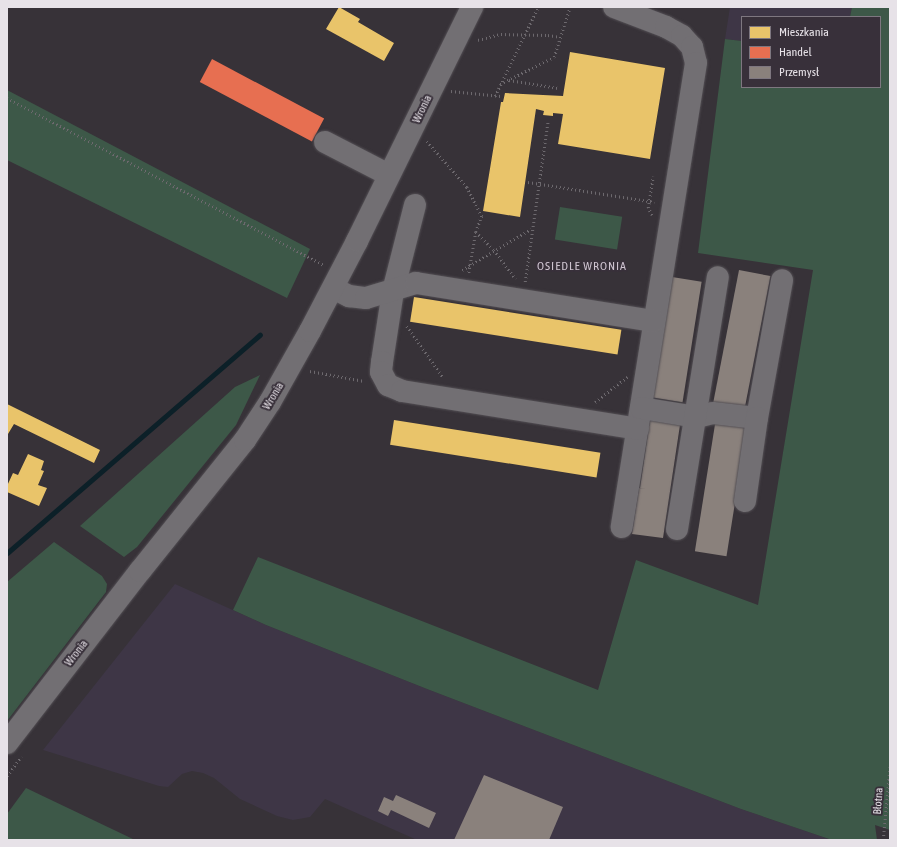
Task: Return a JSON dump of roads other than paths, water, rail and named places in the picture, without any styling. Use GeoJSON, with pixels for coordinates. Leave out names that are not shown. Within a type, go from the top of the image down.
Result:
{"type":"FeatureCollection","features":[{"type":"Feature","properties":{"kind":"street","name":"Wronia"},"geometry":{"type":"LineString","coordinates":[[7,743],[140,570],[245,440],[270,402],[333,288],[472,7]]}},
{"type":"Feature","properties":{"kind":"street"},"geometry":{"type":"LineString","coordinates":[[614,7],[666,27],[688,41],[694,54],[695,73],[654,320],[622,527]]}},
{"type":"Feature","properties":{"kind":"street"},"geometry":{"type":"LineString","coordinates":[[325,142],[389,175]]}},
{"type":"Feature","properties":{"kind":"street"},"geometry":{"type":"LineString","coordinates":[[414,205],[393,291],[381,372],[388,385],[402,391],[574,418],[697,417],[713,413],[757,418]]}},
{"type":"Feature","properties":{"kind":"street"},"geometry":{"type":"LineString","coordinates":[[677,529],[697,417],[718,277]]}},
{"type":"Feature","properties":{"kind":"street"},"geometry":{"type":"LineString","coordinates":[[745,501],[757,418],[782,280]]}},
{"type":"Feature","properties":{"kind":"street"},"geometry":{"type":"LineString","coordinates":[[333,288],[356,298],[393,291],[416,283],[467,291],[523,295],[654,320]]}},
{"type":"Feature","properties":{"kind":"waterway"},"geometry":{"type":"LineString","coordinates":[[7,553],[260,335]]}},
{"type":"Feature","properties":{"kind":"district","name":"OSIEDLE WRONIA"},"geometry":{"type":"Point","coordinates":[582,267]}}]}
